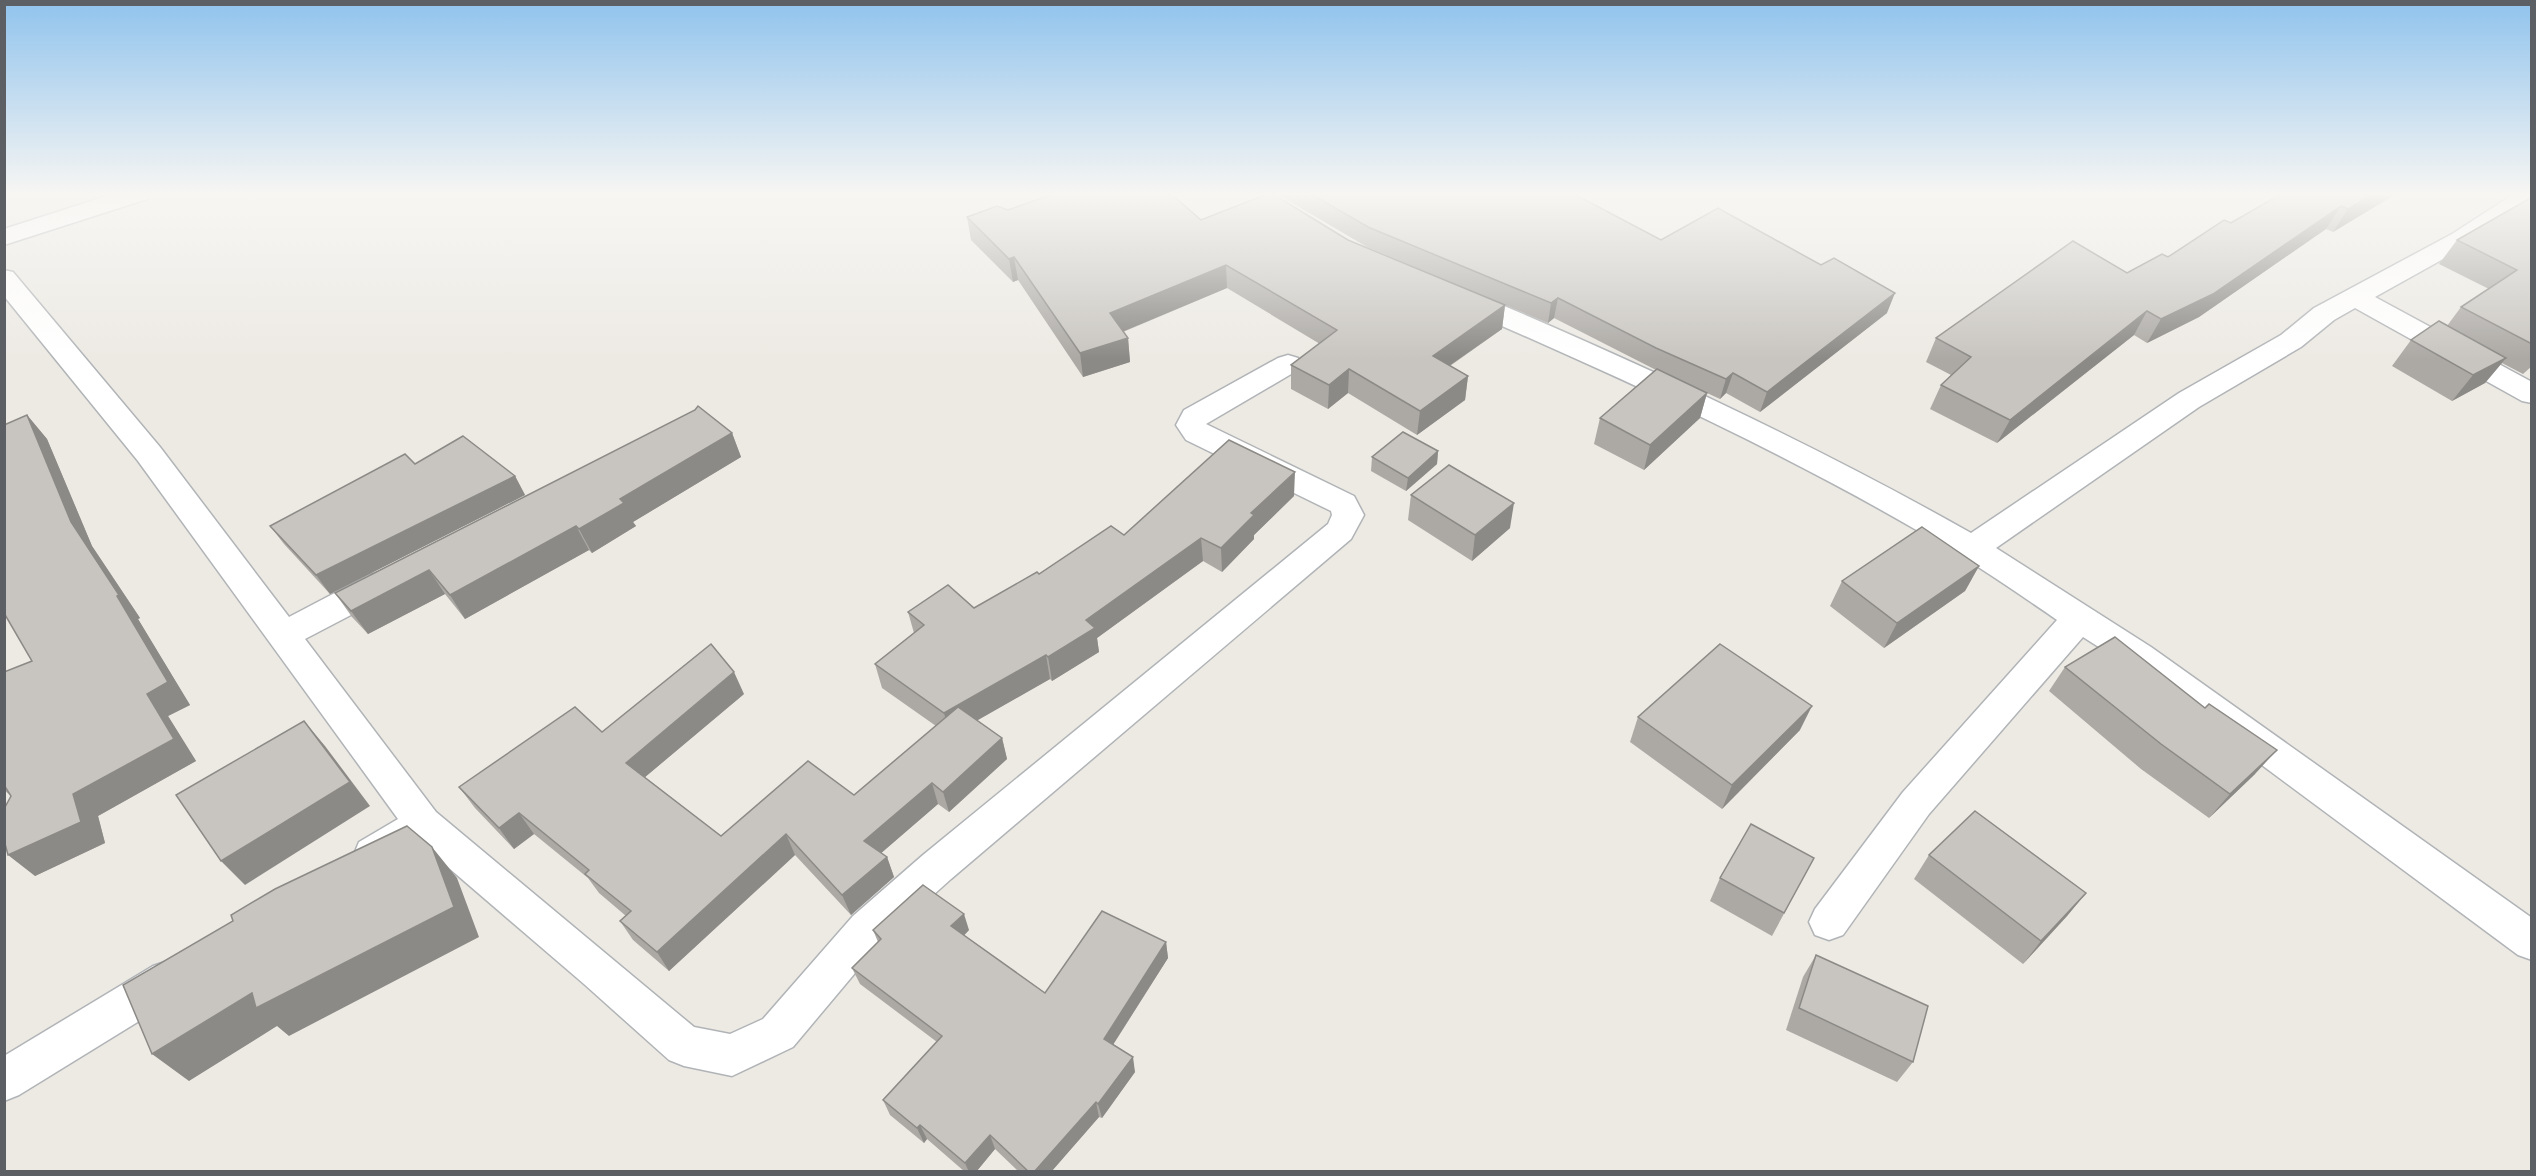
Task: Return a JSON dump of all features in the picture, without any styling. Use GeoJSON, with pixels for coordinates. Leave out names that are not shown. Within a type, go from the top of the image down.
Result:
{"type":"FeatureCollection","features":[{"type":"Feature","properties":{"kind":"street"},"geometry":{"type":"LineString","coordinates":[[1972,548],[2189,400],[2291,341],[2324,314],[2443,249]]}},
{"type":"Feature","properties":{"kind":"street"},"geometry":{"type":"LineString","coordinates":[[4,278],[149,454],[423,823],[599,970],[684,1046],[732,1055],[778,1033],[875,921],[1340,531],[1348,515],[1343,504],[1197,434],[1191,425],[1194,417],[1288,363]]}},
{"type":"Feature","properties":{"kind":"street"},"geometry":{"type":"LineString","coordinates":[[1441,290],[1600,358],[1719,413],[1843,476],[1972,548],[2139,656],[2532,942]]}},
{"type":"Feature","properties":{"kind":"street"},"geometry":{"type":"LineString","coordinates":[[2355,297],[2532,394]]}},
{"type":"Feature","properties":{"kind":"street"},"geometry":{"type":"LineString","coordinates":[[283,635],[409,570]]}},
{"type":"Feature","properties":{"kind":"street"},"geometry":{"type":"LineString","coordinates":[[1829,922],[1916,803],[2080,617]]}},
{"type":"Feature","properties":{"kind":"street"},"geometry":{"type":"LineString","coordinates":[[342,873],[423,823]]}},
{"type":"Feature","properties":{"kind":"street"},"geometry":{"type":"LineString","coordinates":[[4,1080],[199,961]]}},
{"type":"Feature","properties":{"kind":"building"},"geometry":{"type":"Polygon","coordinates":[[[999,249],[1369,249],[1505,305],[1433,356],[1468,376],[1420,411],[1349,369],[1329,385],[1291,365],[1337,330],[1226,265],[1110,313],[1128,338],[1080,353],[1014,257],[1009,259],[999,249]]]}},
{"type":"Feature","properties":{"kind":"building"},"geometry":{"type":"Polygon","coordinates":[[[1421,249],[1792,249],[1821,265],[1834,258],[1895,293],[1767,392],[1733,373],[1726,379],[1656,348],[1558,298],[1551,303],[1421,249]]]}},
{"type":"Feature","properties":{"kind":"building"},"geometry":{"type":"Polygon","coordinates":[[[2062,249],[2086,249],[2127,273],[2162,254],[2168,257],[2180,249],[2279,249],[2213,294],[2161,319],[2147,311],[2010,420],[1941,385],[1971,357],[1936,338],[2062,249]]]}},
{"type":"Feature","properties":{"kind":"building"},"geometry":{"type":"Polygon","coordinates":[[[2475,249],[2532,249],[2532,344],[2461,307],[2517,270],[2475,249]]]}},
{"type":"Feature","properties":{"kind":"building"},"geometry":{"type":"Polygon","coordinates":[[[2439,321],[2506,358],[2473,375],[2411,340],[2439,321]]]}},
{"type":"Feature","properties":{"kind":"building"},"geometry":{"type":"Polygon","coordinates":[[[1657,369],[1707,393],[1650,445],[1600,418],[1657,369]]]}},
{"type":"Feature","properties":{"kind":"building"},"geometry":{"type":"Polygon","coordinates":[[[698,406],[732,433],[620,499],[624,503],[579,529],[576,526],[450,595],[429,570],[351,611],[335,593],[695,410],[698,406]]]}},
{"type":"Feature","properties":{"kind":"building"},"geometry":{"type":"Polygon","coordinates":[[[27,415],[71,522],[119,595],[117,596],[168,682],[147,694],[174,739],[73,794],[81,822],[8,855],[4,840],[4,809],[11,796],[4,785],[4,672],[32,661],[4,613],[4,425],[27,415]]]}},
{"type":"Feature","properties":{"kind":"building"},"geometry":{"type":"Polygon","coordinates":[[[1403,432],[1438,451],[1408,478],[1372,457],[1403,432]]]}},
{"type":"Feature","properties":{"kind":"building"},"geometry":{"type":"Polygon","coordinates":[[[463,436],[515,476],[316,575],[270,526],[405,454],[415,464],[463,436]]]}},
{"type":"Feature","properties":{"kind":"building"},"geometry":{"type":"Polygon","coordinates":[[[1229,440],[1295,472],[1251,513],[1254,515],[1221,548],[1201,538],[1086,620],[1095,628],[1048,657],[1046,655],[944,713],[875,664],[924,625],[908,612],[948,585],[974,608],[1037,572],[1039,574],[1111,526],[1124,535],[1229,440]]]}},
{"type":"Feature","properties":{"kind":"building"},"geometry":{"type":"Polygon","coordinates":[[[1449,465],[1514,503],[1475,535],[1411,495],[1449,465]]]}},
{"type":"Feature","properties":{"kind":"building"},"geometry":{"type":"Polygon","coordinates":[[[1922,527],[1979,566],[1897,623],[1842,581],[1922,527]]]}},
{"type":"Feature","properties":{"kind":"building"},"geometry":{"type":"Polygon","coordinates":[[[2115,637],[2205,708],[2209,704],[2277,750],[2230,794],[2161,744],[2065,667],[2115,637]]]}},
{"type":"Feature","properties":{"kind":"building"},"geometry":{"type":"Polygon","coordinates":[[[711,644],[734,672],[626,763],[721,836],[808,761],[854,795],[958,707],[1002,738],[943,792],[932,783],[864,841],[887,857],[842,895],[786,834],[657,952],[620,921],[631,911],[585,874],[589,870],[519,813],[499,828],[459,787],[575,707],[602,732],[711,644]]]}},
{"type":"Feature","properties":{"kind":"building"},"geometry":{"type":"Polygon","coordinates":[[[1720,644],[1812,706],[1732,785],[1638,717],[1720,644]]]}},
{"type":"Feature","properties":{"kind":"building"},"geometry":{"type":"Polygon","coordinates":[[[304,721],[350,782],[221,861],[176,795],[304,721]]]}},
{"type":"Feature","properties":{"kind":"building"},"geometry":{"type":"Polygon","coordinates":[[[1975,811],[2086,893],[2041,941],[1929,855],[1975,811]]]}},
{"type":"Feature","properties":{"kind":"building"},"geometry":{"type":"Polygon","coordinates":[[[1751,824],[1814,858],[1784,913],[1720,878],[1751,824]]]}},
{"type":"Feature","properties":{"kind":"building"},"geometry":{"type":"Polygon","coordinates":[[[407,826],[432,847],[454,907],[256,1008],[252,993],[152,1054],[123,985],[233,921],[231,915],[275,889],[407,826]]]}},
{"type":"Feature","properties":{"kind":"building"},"geometry":{"type":"Polygon","coordinates":[[[923,885],[964,914],[951,926],[1045,993],[1102,911],[1166,942],[1104,1039],[1133,1057],[1098,1104],[1096,1102],[1034,1172],[1029,1172],[990,1135],[965,1163],[920,1125],[917,1128],[883,1100],[942,1036],[852,968],[881,939],[873,930],[923,885]]]}},
{"type":"Feature","properties":{"kind":"building"},"geometry":{"type":"Polygon","coordinates":[[[1816,955],[1928,1006],[1913,1062],[1799,1008],[1816,955]]]}}]}
